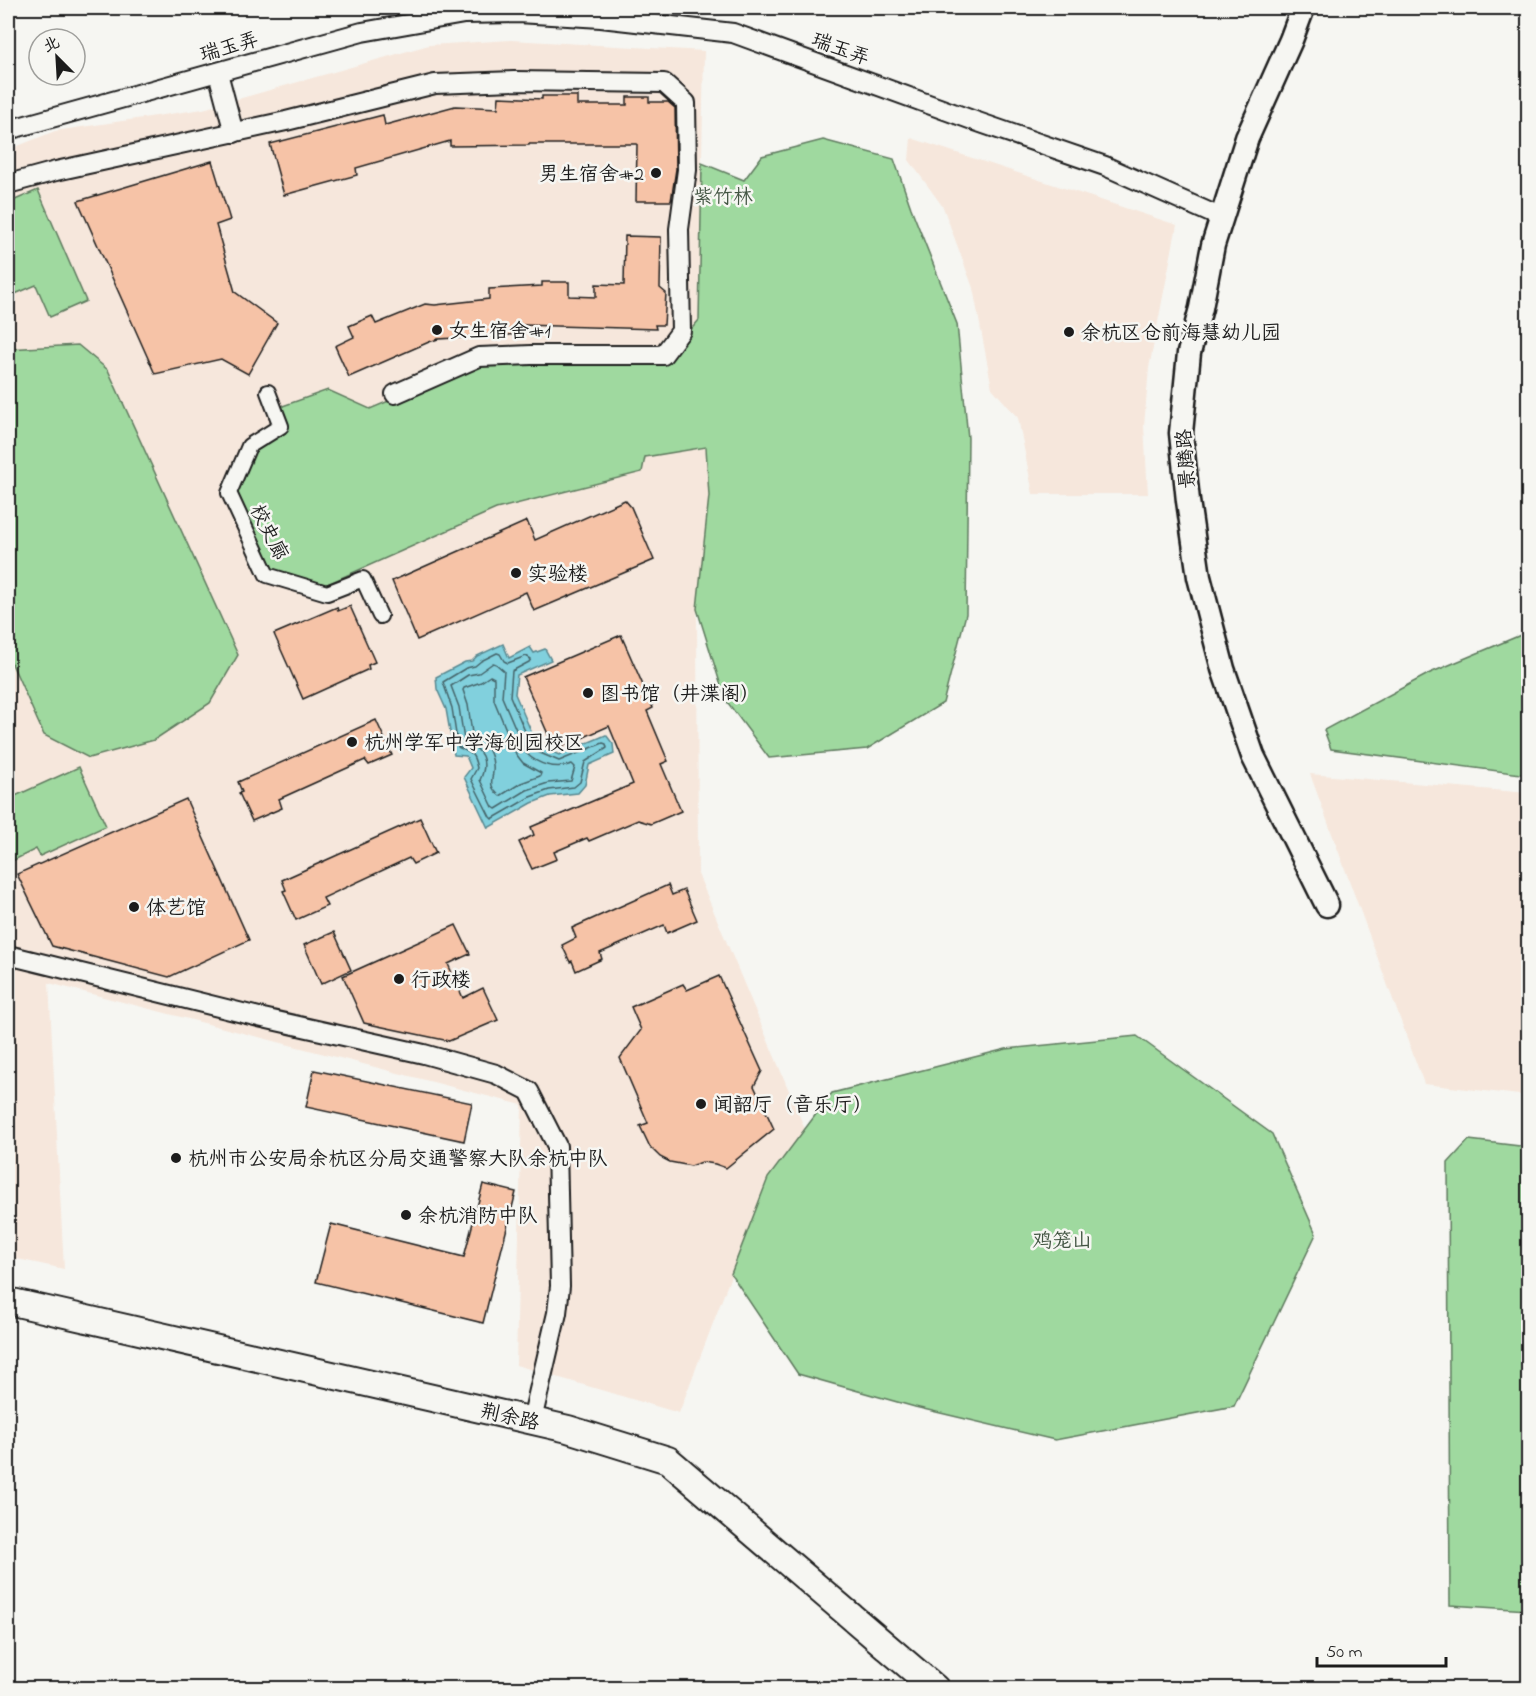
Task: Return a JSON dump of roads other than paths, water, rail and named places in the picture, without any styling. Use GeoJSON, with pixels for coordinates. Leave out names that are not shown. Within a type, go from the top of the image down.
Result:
{"type":"FeatureCollection","features":[{"type":"Feature","properties":{"kind":"main road","name":"荆余路"},"geometry":{"type":"LineString","coordinates":[[8,1301],[532,1420],[668,1460],[935,1689]]}},
{"type":"Feature","properties":{"kind":"street","name":"景腾路"},"geometry":{"type":"LineString","coordinates":[[1303,8],[1247,138],[1213,245],[1201,308],[1189,353],[1181,433],[1199,578],[1223,669],[1253,756],[1327,905]]}},
{"type":"Feature","properties":{"kind":"street","name":"瑞玉弄"},"geometry":{"type":"LineString","coordinates":[[8,130],[362,32],[464,14],[518,13],[601,18],[733,33],[1105,166],[1222,218]]}},
{"type":"Feature","properties":{"kind":"street"},"geometry":{"type":"LineString","coordinates":[[218,73],[234,133]]}},
{"type":"Feature","properties":{"kind":"street"},"geometry":{"type":"LineString","coordinates":[[8,184],[56,171],[234,133],[435,84],[514,81],[664,83],[686,103],[687,170],[680,229],[681,331],[663,355],[479,357],[395,394]]}},
{"type":"Feature","properties":{"kind":"street","name":"校史廊"},"geometry":{"type":"LineString","coordinates":[[268,392],[280,426],[249,446],[229,493],[267,575],[327,593],[363,579],[380,616]]}},
{"type":"Feature","properties":{"kind":"street"},"geometry":{"type":"LineString","coordinates":[[8,955],[263,1018],[434,1057],[496,1074],[529,1091],[557,1146],[560,1286],[557,1312],[532,1420]]}},
{"type":"Feature","properties":{"kind":"water"},"geometry":{"type":"Polygon","coordinates":[[[503,644],[509,658],[530,647],[534,653],[545,649],[551,660],[517,675],[515,694],[537,745],[559,755],[606,735],[613,744],[614,754],[589,765],[585,785],[578,793],[550,796],[532,803],[488,828],[464,777],[471,768],[466,756],[454,755],[446,709],[437,689],[436,677],[503,644]]]}},
{"type":"Feature","properties":{"kind":"place","name":"男生宿舍#2"},"geometry":{"type":"Point","coordinates":[656,173]}},
{"type":"Feature","properties":{"kind":"place","name":"女生宿舍#1"},"geometry":{"type":"Point","coordinates":[437,330]}},
{"type":"Feature","properties":{"kind":"place","name":"余杭区仓前海慧幼儿园"},"geometry":{"type":"Point","coordinates":[1069,332]}},
{"type":"Feature","properties":{"kind":"place","name":"实验楼"},"geometry":{"type":"Point","coordinates":[516,573]}},
{"type":"Feature","properties":{"kind":"place","name":"图书馆（井渫阁）"},"geometry":{"type":"Point","coordinates":[588,693]}},
{"type":"Feature","properties":{"kind":"place","name":"杭州学军中学海创园校区"},"geometry":{"type":"Point","coordinates":[352,742]}},
{"type":"Feature","properties":{"kind":"place","name":"体艺馆"},"geometry":{"type":"Point","coordinates":[134,907]}},
{"type":"Feature","properties":{"kind":"place","name":"行政楼"},"geometry":{"type":"Point","coordinates":[399,979]}},
{"type":"Feature","properties":{"kind":"place","name":"闻韶厅（音乐厅）"},"geometry":{"type":"Point","coordinates":[701,1104]}},
{"type":"Feature","properties":{"kind":"place","name":"杭州市公安局余杭区分局交通警察大队余杭中队"},"geometry":{"type":"Point","coordinates":[176,1158]}},
{"type":"Feature","properties":{"kind":"place","name":"余杭消防中队"},"geometry":{"type":"Point","coordinates":[406,1215]}},
{"type":"Feature","properties":{"kind":"park label","name":"紫竹林"},"geometry":{"type":"Point","coordinates":[723,196]}},
{"type":"Feature","properties":{"kind":"park label","name":"鸡笼山"},"geometry":{"type":"Point","coordinates":[1062,1240]}}]}
